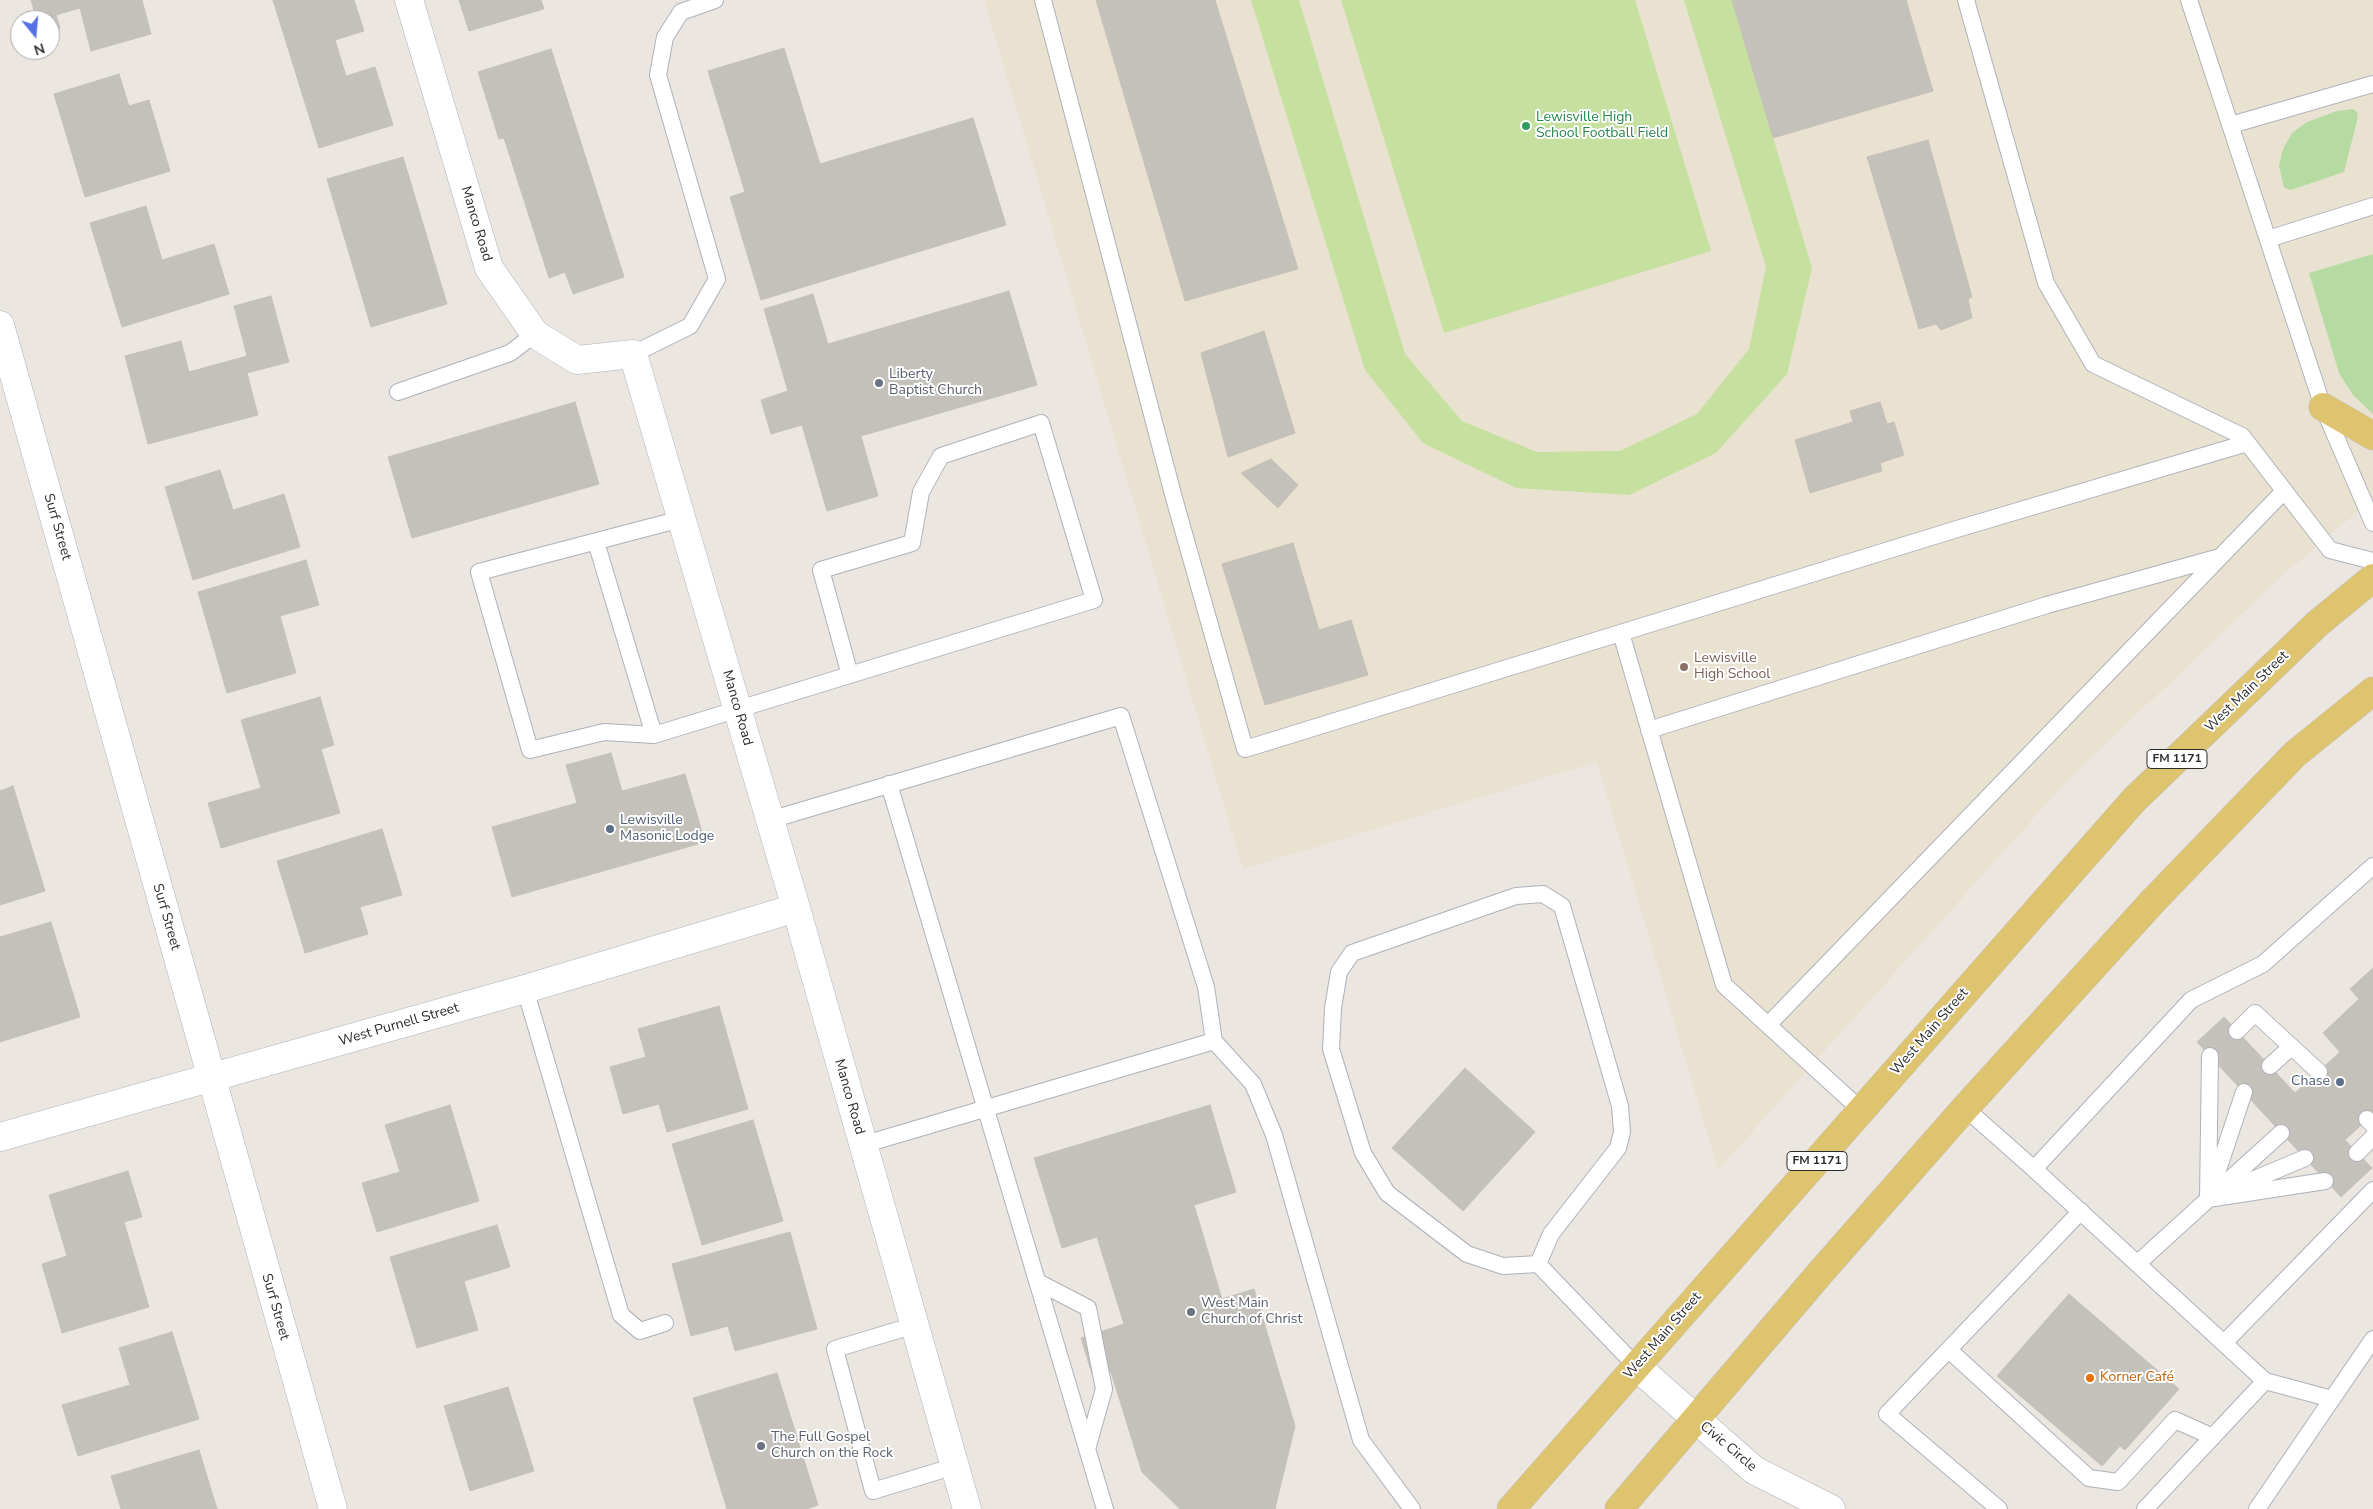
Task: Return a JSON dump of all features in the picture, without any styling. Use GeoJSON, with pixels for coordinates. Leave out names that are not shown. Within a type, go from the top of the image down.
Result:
{"type":"FeatureCollection","features":[{"type":"Feature","properties":{"kind":"main road"},"geometry":{"type":"LineString","coordinates":[[2323,407],[2373,436]]}},
{"type":"Feature","properties":{"kind":"main road","name":"West Main Street"},"geometry":{"type":"LineString","coordinates":[[1511,1509],[2134,800],[2317,624],[2373,578]]}},
{"type":"Feature","properties":{"kind":"main road"},"geometry":{"type":"LineString","coordinates":[[1619,1509],[1821,1272],[1965,1108],[2154,900],[2295,754],[2373,691]]}},
{"type":"Feature","properties":{"kind":"street","name":"Manco Road"},"geometry":{"type":"LineString","coordinates":[[409,0],[489,268],[534,334],[576,360],[633,354],[796,908],[967,1509]]}},
{"type":"Feature","properties":{"kind":"street","name":"Surf Street"},"geometry":{"type":"LineString","coordinates":[[0,325],[333,1509]]}},
{"type":"Feature","properties":{"kind":"street","name":"West Purnell Street"},"geometry":{"type":"LineString","coordinates":[[0,1137],[525,989],[796,908]]}},
{"type":"Feature","properties":{"kind":"street","name":"Civic Circle"},"geometry":{"type":"LineString","coordinates":[[1636,1366],[1754,1470],[1822,1507]]}},
{"type":"Feature","properties":{"kind":"lane"},"geometry":{"type":"LineString","coordinates":[[633,354],[690,326],[717,279],[658,75],[665,37],[682,12],[715,0]]}},
{"type":"Feature","properties":{"kind":"lane"},"geometry":{"type":"LineString","coordinates":[[1043,0],[1174,498],[1245,749],[1957,529],[2247,443]]}},
{"type":"Feature","properties":{"kind":"lane"},"geometry":{"type":"LineString","coordinates":[[1966,0],[2046,283],[2093,364],[2242,436],[2330,550],[2373,561]]}},
{"type":"Feature","properties":{"kind":"lane"},"geometry":{"type":"LineString","coordinates":[[2189,0],[2323,407],[2373,523]]}},
{"type":"Feature","properties":{"kind":"lane"},"geometry":{"type":"LineString","coordinates":[[2231,125],[2373,84]]}},
{"type":"Feature","properties":{"kind":"lane"},"geometry":{"type":"LineString","coordinates":[[2268,239],[2373,206]]}},
{"type":"Feature","properties":{"kind":"lane"},"geometry":{"type":"LineString","coordinates":[[398,392],[510,353],[534,334]]}},
{"type":"Feature","properties":{"kind":"lane"},"geometry":{"type":"LineString","coordinates":[[681,519],[479,572],[530,750],[604,732],[654,735],[737,708],[850,675],[1094,600],[1041,423],[941,456],[921,492],[912,543],[821,570],[850,675]]}},
{"type":"Feature","properties":{"kind":"lane"},"geometry":{"type":"LineString","coordinates":[[1768,1025],[2284,491]]}},
{"type":"Feature","properties":{"kind":"lane"},"geometry":{"type":"LineString","coordinates":[[596,542],[654,735]]}},
{"type":"Feature","properties":{"kind":"lane"},"geometry":{"type":"LineString","coordinates":[[1649,730],[2047,605],[2220,557]]}},
{"type":"Feature","properties":{"kind":"lane"},"geometry":{"type":"LineString","coordinates":[[1621,633],[1724,985],[1861,1110]]}},
{"type":"Feature","properties":{"kind":"lane"},"geometry":{"type":"LineString","coordinates":[[770,820],[1121,716],[1206,986],[1214,1041],[1253,1084],[1274,1135],[1361,1440],[1412,1509]]}},
{"type":"Feature","properties":{"kind":"lane"},"geometry":{"type":"LineString","coordinates":[[889,784],[1105,1509]]}},
{"type":"Feature","properties":{"kind":"lane"},"geometry":{"type":"LineString","coordinates":[[2034,1168],[2191,1000],[2263,964],[2373,866]]}},
{"type":"Feature","properties":{"kind":"lane"},"geometry":{"type":"LineString","coordinates":[[1538,1264],[1551,1234],[1618,1148],[1622,1132],[1620,1106],[1562,906],[1544,894],[1516,896],[1352,953],[1339,972],[1333,1008],[1331,1049],[1363,1153],[1387,1193],[1467,1254],[1504,1266],[1538,1264],[1636,1366]]}},
{"type":"Feature","properties":{"kind":"lane"},"geometry":{"type":"LineString","coordinates":[[525,989],[622,1315],[640,1331],[665,1324]]}},
{"type":"Feature","properties":{"kind":"lane"},"geometry":{"type":"LineString","coordinates":[[2237,1030],[2255,1013],[2319,1072]]}},
{"type":"Feature","properties":{"kind":"lane"},"geometry":{"type":"LineString","coordinates":[[862,1145],[1214,1041]]}},
{"type":"Feature","properties":{"kind":"lane"},"geometry":{"type":"LineString","coordinates":[[2270,1066],[2291,1047]]}},
{"type":"Feature","properties":{"kind":"lane"},"geometry":{"type":"LineString","coordinates":[[2208,1199],[2210,1056]]}},
{"type":"Feature","properties":{"kind":"lane"},"geometry":{"type":"LineString","coordinates":[[2208,1199],[2244,1092]]}},
{"type":"Feature","properties":{"kind":"lane"},"geometry":{"type":"LineString","coordinates":[[1965,1108],[2034,1168],[2265,1381],[2332,1399]]}},
{"type":"Feature","properties":{"kind":"lane"},"geometry":{"type":"LineString","coordinates":[[2138,1264],[2281,1133]]}},
{"type":"Feature","properties":{"kind":"lane"},"geometry":{"type":"LineString","coordinates":[[2356,1153],[2373,1137]]}},
{"type":"Feature","properties":{"kind":"lane"},"geometry":{"type":"LineString","coordinates":[[2208,1199],[2305,1158]]}},
{"type":"Feature","properties":{"kind":"lane"},"geometry":{"type":"LineString","coordinates":[[2208,1199],[2325,1181]]}},
{"type":"Feature","properties":{"kind":"lane"},"geometry":{"type":"LineString","coordinates":[[2224,1343],[2373,1190]]}},
{"type":"Feature","properties":{"kind":"lane"},"geometry":{"type":"LineString","coordinates":[[1999,1509],[1887,1414],[2081,1212]]}},
{"type":"Feature","properties":{"kind":"lane"},"geometry":{"type":"LineString","coordinates":[[1038,1282],[1088,1308],[1104,1389],[1087,1449]]}},
{"type":"Feature","properties":{"kind":"lane"},"geometry":{"type":"LineString","coordinates":[[915,1325],[835,1349],[873,1491],[955,1466]]}},
{"type":"Feature","properties":{"kind":"lane"},"geometry":{"type":"LineString","coordinates":[[2257,1509],[2373,1339]]}},
{"type":"Feature","properties":{"kind":"lane"},"geometry":{"type":"LineString","coordinates":[[1948,1350],[2089,1478],[2118,1482],[2175,1420],[2213,1437]]}},
{"type":"Feature","properties":{"kind":"lane"},"geometry":{"type":"LineString","coordinates":[[2145,1509],[2265,1381]]}},
{"type":"Feature","properties":{"kind":"shaded area","name":"Lewisville High School"},"geometry":{"type":"Polygon","coordinates":[[[984,0],[2373,0],[2373,499],[2285,573],[2066,782],[1718,1170],[1597,762],[1243,869],[984,0]]]}},
{"type":"Feature","properties":{"kind":"green space"},"geometry":{"type":"Polygon","coordinates":[[[1251,0],[1299,0],[1405,354],[1462,421],[1537,452],[1620,451],[1697,414],[1749,349],[1766,267],[1684,0],[1732,0],[1812,268],[1787,374],[1716,453],[1629,495],[1516,488],[1423,443],[1365,370],[1251,0]]]}},
{"type":"Feature","properties":{"kind":"green space","name":"Lewisville High School Football Field"},"geometry":{"type":"Polygon","coordinates":[[[1341,0],[1635,0],[1711,251],[1444,333],[1341,0]]]}},
{"type":"Feature","properties":{"kind":"green space"},"geometry":{"type":"Polygon","coordinates":[[[2353,109],[2358,113],[2357,121],[2344,172],[2291,190],[2284,188],[2279,166],[2283,149],[2292,133],[2307,122],[2337,111],[2353,109]]]}},
{"type":"Feature","properties":{"kind":"green space"},"geometry":{"type":"Polygon","coordinates":[[[2373,254],[2373,414],[2353,395],[2339,373],[2309,273],[2373,254]]]}},
{"type":"Feature","properties":{"kind":"building"},"geometry":{"type":"Polygon","coordinates":[[[31,0],[142,0],[151,34],[91,51],[80,8],[60,14],[60,10],[34,10],[31,0]]]}},
{"type":"Feature","properties":{"kind":"building"},"geometry":{"type":"Polygon","coordinates":[[[273,0],[354,0],[364,31],[335,40],[346,76],[375,67],[393,125],[319,148],[273,0]]]}},
{"type":"Feature","properties":{"kind":"building"},"geometry":{"type":"Polygon","coordinates":[[[459,0],[541,0],[544,9],[469,31],[459,0]]]}},
{"type":"Feature","properties":{"kind":"building"},"geometry":{"type":"Polygon","coordinates":[[[1096,0],[1215,0],[1298,269],[1185,301],[1096,0]]]}},
{"type":"Feature","properties":{"kind":"building"},"geometry":{"type":"Polygon","coordinates":[[[1732,0],[1906,0],[1933,91],[1773,138],[1732,0]]]}},
{"type":"Feature","properties":{"kind":"building"},"geometry":{"type":"Polygon","coordinates":[[[784,48],[820,164],[973,118],[1006,225],[761,300],[730,197],[745,192],[708,71],[784,48]]]}},
{"type":"Feature","properties":{"kind":"building"},"geometry":{"type":"Polygon","coordinates":[[[551,49],[624,277],[573,294],[565,272],[549,278],[504,138],[499,139],[478,72],[551,49]]]}},
{"type":"Feature","properties":{"kind":"building"},"geometry":{"type":"Polygon","coordinates":[[[119,74],[129,106],[149,100],[170,171],[85,197],[54,94],[119,74]]]}},
{"type":"Feature","properties":{"kind":"building"},"geometry":{"type":"Polygon","coordinates":[[[1928,140],[1972,297],[1968,299],[1972,318],[1941,330],[1936,324],[1919,329],[1867,157],[1928,140]]]}},
{"type":"Feature","properties":{"kind":"building"},"geometry":{"type":"Polygon","coordinates":[[[403,157],[447,304],[371,327],[327,179],[403,157]]]}},
{"type":"Feature","properties":{"kind":"building"},"geometry":{"type":"Polygon","coordinates":[[[146,206],[162,260],[214,244],[229,294],[122,327],[90,223],[146,206]]]}},
{"type":"Feature","properties":{"kind":"building"},"geometry":{"type":"Polygon","coordinates":[[[1009,291],[1037,385],[861,436],[878,496],[827,511],[802,425],[771,434],[761,400],[788,391],[764,309],[813,294],[828,344],[1009,291]]]}},
{"type":"Feature","properties":{"kind":"building"},"geometry":{"type":"Polygon","coordinates":[[[271,296],[289,362],[247,373],[258,415],[148,444],[125,356],[181,341],[189,372],[247,356],[234,306],[271,296]]]}},
{"type":"Feature","properties":{"kind":"building"},"geometry":{"type":"Polygon","coordinates":[[[1264,331],[1295,433],[1228,457],[1201,353],[1264,331]]]}},
{"type":"Feature","properties":{"kind":"building"},"geometry":{"type":"Polygon","coordinates":[[[575,402],[599,484],[412,538],[388,457],[575,402]]]}},
{"type":"Feature","properties":{"kind":"building"},"geometry":{"type":"Polygon","coordinates":[[[1880,402],[1887,424],[1894,422],[1904,455],[1880,463],[1882,471],[1810,493],[1795,440],[1853,422],[1850,411],[1880,402]]]}},
{"type":"Feature","properties":{"kind":"building"},"geometry":{"type":"Polygon","coordinates":[[[1271,459],[1298,485],[1278,508],[1241,473],[1271,459]]]}},
{"type":"Feature","properties":{"kind":"building"},"geometry":{"type":"Polygon","coordinates":[[[220,470],[233,510],[284,494],[300,547],[193,580],[165,487],[220,470]]]}},
{"type":"Feature","properties":{"kind":"building"},"geometry":{"type":"Polygon","coordinates":[[[1293,543],[1319,630],[1351,620],[1368,675],[1265,705],[1222,564],[1293,543]]]}},
{"type":"Feature","properties":{"kind":"building"},"geometry":{"type":"Polygon","coordinates":[[[306,560],[319,605],[280,616],[296,673],[227,693],[198,592],[306,560]]]}},
{"type":"Feature","properties":{"kind":"building"},"geometry":{"type":"Polygon","coordinates":[[[320,697],[334,745],[321,749],[340,813],[221,848],[208,803],[261,788],[241,720],[320,697]]]}},
{"type":"Feature","properties":{"kind":"building"},"geometry":{"type":"Polygon","coordinates":[[[611,753],[622,791],[685,774],[705,842],[512,897],[492,827],[577,803],[566,765],[611,753]]]}},
{"type":"Feature","properties":{"kind":"building"},"geometry":{"type":"Polygon","coordinates":[[[13,786],[45,891],[0,905],[0,791],[13,786]]]}},
{"type":"Feature","properties":{"kind":"building"},"geometry":{"type":"Polygon","coordinates":[[[382,829],[402,895],[360,907],[368,934],[305,953],[277,861],[382,829]]]}},
{"type":"Feature","properties":{"kind":"building"},"geometry":{"type":"Polygon","coordinates":[[[51,922],[80,1017],[0,1042],[0,937],[51,922]]]}},
{"type":"Feature","properties":{"kind":"building","name":"Chase"},"geometry":{"type":"Polygon","coordinates":[[[2373,968],[2373,1114],[2345,1140],[2372,1168],[2341,1197],[2197,1042],[2224,1017],[2295,1093],[2340,1052],[2323,1033],[2359,999],[2350,989],[2373,968]]]}},
{"type":"Feature","properties":{"kind":"building"},"geometry":{"type":"Polygon","coordinates":[[[719,1006],[748,1109],[667,1132],[659,1104],[623,1114],[610,1067],[646,1057],[638,1029],[719,1006]]]}},
{"type":"Feature","properties":{"kind":"building"},"geometry":{"type":"Polygon","coordinates":[[[1465,1068],[1535,1132],[1463,1211],[1392,1148],[1465,1068]]]}},
{"type":"Feature","properties":{"kind":"building"},"geometry":{"type":"Polygon","coordinates":[[[450,1105],[479,1201],[377,1232],[362,1183],[400,1172],[385,1125],[450,1105]]]}},
{"type":"Feature","properties":{"kind":"building","name":"West Main Church of Christ"},"geometry":{"type":"Polygon","coordinates":[[[1210,1105],[1236,1192],[1194,1205],[1222,1299],[1254,1289],[1295,1426],[1275,1509],[1180,1509],[1142,1472],[1111,1372],[1093,1377],[1081,1338],[1124,1324],[1097,1237],[1062,1248],[1034,1158],[1210,1105]]]}},
{"type":"Feature","properties":{"kind":"building"},"geometry":{"type":"Polygon","coordinates":[[[753,1120],[783,1221],[702,1245],[672,1144],[753,1120]]]}},
{"type":"Feature","properties":{"kind":"building"},"geometry":{"type":"Polygon","coordinates":[[[128,1171],[142,1217],[124,1222],[149,1307],[62,1333],[42,1264],[67,1256],[49,1195],[128,1171]]]}},
{"type":"Feature","properties":{"kind":"building"},"geometry":{"type":"Polygon","coordinates":[[[497,1225],[510,1267],[464,1281],[478,1330],[417,1348],[390,1257],[497,1225]]]}},
{"type":"Feature","properties":{"kind":"building"},"geometry":{"type":"Polygon","coordinates":[[[790,1232],[817,1329],[735,1351],[728,1326],[691,1336],[672,1264],[790,1232]]]}},
{"type":"Feature","properties":{"kind":"building"},"geometry":{"type":"Polygon","coordinates":[[[2069,1294],[2179,1389],[2125,1450],[2120,1446],[2102,1466],[1997,1376],[2069,1294]]]}},
{"type":"Feature","properties":{"kind":"building"},"geometry":{"type":"Polygon","coordinates":[[[172,1332],[199,1419],[78,1456],[62,1405],[130,1385],[119,1348],[172,1332]]]}},
{"type":"Feature","properties":{"kind":"building"},"geometry":{"type":"Polygon","coordinates":[[[777,1373],[818,1505],[806,1509],[727,1509],[693,1398],[777,1373]]]}},
{"type":"Feature","properties":{"kind":"building"},"geometry":{"type":"Polygon","coordinates":[[[508,1387],[534,1471],[470,1491],[444,1406],[508,1387]]]}},
{"type":"Feature","properties":{"kind":"building"},"geometry":{"type":"Polygon","coordinates":[[[199,1450],[217,1509],[121,1509],[111,1476],[199,1450]]]}},
{"type":"Feature","properties":{"kind":"place","name":"Lewisville High School Football Field"},"geometry":{"type":"Point","coordinates":[1526,126]}},
{"type":"Feature","properties":{"kind":"place","name":"Liberty Baptist Church"},"geometry":{"type":"Point","coordinates":[879,383]}},
{"type":"Feature","properties":{"kind":"place","name":"Lewisville High School"},"geometry":{"type":"Point","coordinates":[1684,667]}},
{"type":"Feature","properties":{"kind":"place","name":"Lewisville Masonic Lodge"},"geometry":{"type":"Point","coordinates":[610,829]}},
{"type":"Feature","properties":{"kind":"place","name":"Chase"},"geometry":{"type":"Point","coordinates":[2340,1082]}},
{"type":"Feature","properties":{"kind":"place","name":"West Main Church of Christ"},"geometry":{"type":"Point","coordinates":[1191,1312]}},
{"type":"Feature","properties":{"kind":"place","name":"Korner Café"},"geometry":{"type":"Point","coordinates":[2090,1378]}},
{"type":"Feature","properties":{"kind":"place","name":"The Full Gospel Church on the Rock"},"geometry":{"type":"Point","coordinates":[761,1446]}}]}
